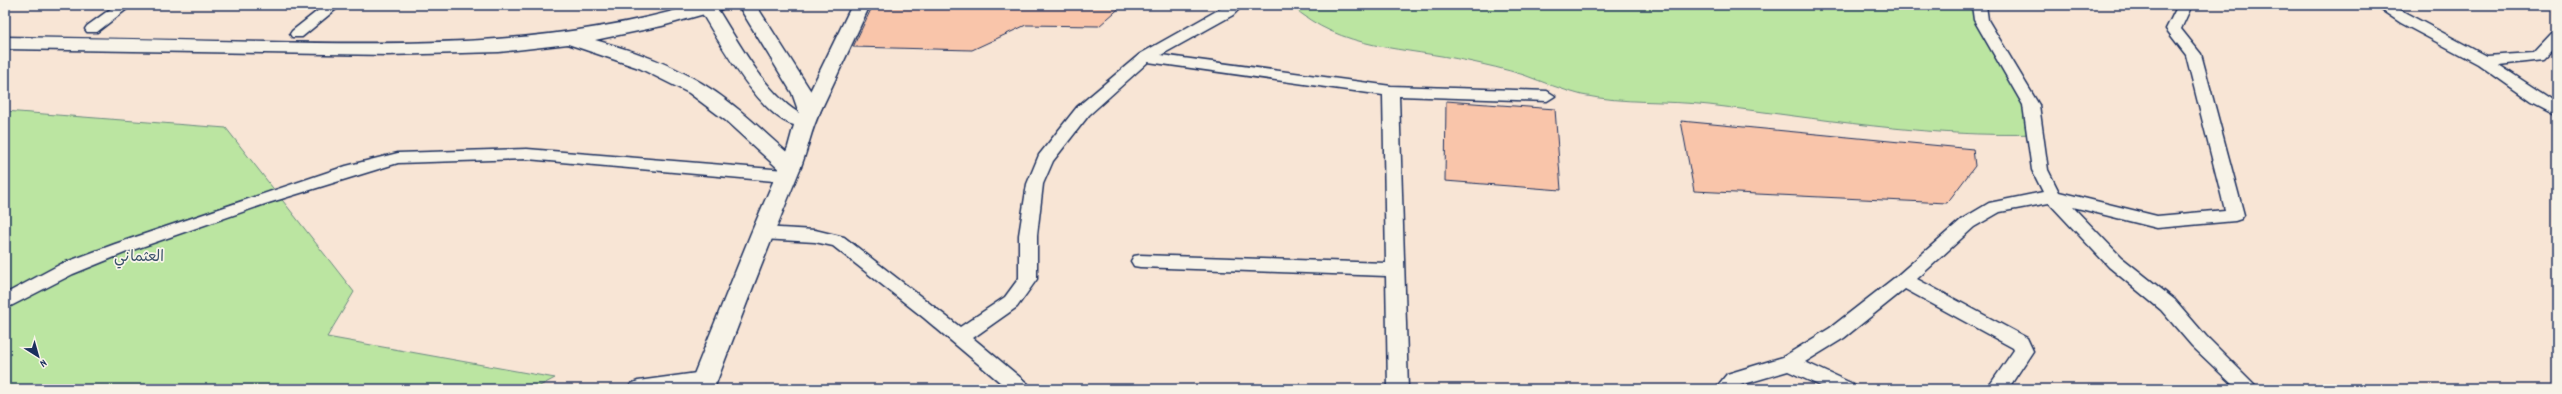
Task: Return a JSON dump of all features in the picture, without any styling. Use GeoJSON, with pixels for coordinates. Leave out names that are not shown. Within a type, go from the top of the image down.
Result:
{"type":"FeatureCollection","features":[{"type":"Feature","properties":{"kind":"main road"},"geometry":{"type":"LineString","coordinates":[[5,27],[411,36],[513,30],[572,24],[670,5]]}},
{"type":"Feature","properties":{"kind":"main road"},"geometry":{"type":"LineString","coordinates":[[747,5],[802,93],[808,117]]}},
{"type":"Feature","properties":{"kind":"main road"},"geometry":{"type":"LineString","coordinates":[[702,384],[762,233],[805,131],[808,117],[861,5]]}},
{"type":"Feature","properties":{"kind":"main road"},"geometry":{"type":"LineString","coordinates":[[5,43],[397,50],[568,40],[643,25],[709,6],[761,87],[777,107],[788,115],[808,117]]}},
{"type":"Feature","properties":{"kind":"main road"},"geometry":{"type":"LineString","coordinates":[[568,40],[646,63],[680,79],[712,99],[787,172]]}},
{"type":"Feature","properties":{"kind":"street"},"geometry":{"type":"LineString","coordinates":[[92,29],[125,5]]}},
{"type":"Feature","properties":{"kind":"street"},"geometry":{"type":"LineString","coordinates":[[297,34],[334,5]]}},
{"type":"Feature","properties":{"kind":"street"},"geometry":{"type":"LineString","coordinates":[[960,337],[1011,302],[1028,279],[1028,235],[1035,184],[1045,159],[1083,111],[1145,57],[1228,12],[1236,5]]}},
{"type":"Feature","properties":{"kind":"street"},"geometry":{"type":"LineString","coordinates":[[1979,5],[1981,20],[2031,105],[2040,170],[2052,196],[2115,262],[2168,305],[2199,341],[2249,389]]}},
{"type":"Feature","properties":{"kind":"street"},"geometry":{"type":"LineString","coordinates":[[1725,389],[1734,379],[1789,363],[1864,314],[1968,223],[1995,207],[2052,196],[2157,222],[2235,214],[2193,54],[2173,29],[2185,5]]}},
{"type":"Feature","properties":{"kind":"street"},"geometry":{"type":"LineString","coordinates":[[2381,5],[2398,17],[2484,61],[2535,99],[2557,110]]}},
{"type":"Feature","properties":{"kind":"street"},"geometry":{"type":"LineString","coordinates":[[2484,61],[2538,57],[2557,37]]}},
{"type":"Feature","properties":{"kind":"street"},"geometry":{"type":"LineString","coordinates":[[1145,57],[1391,91],[1547,96]]}},
{"type":"Feature","properties":{"kind":"street"},"geometry":{"type":"LineString","coordinates":[[1391,91],[1398,389]]}},
{"type":"Feature","properties":{"kind":"street"},"geometry":{"type":"LineString","coordinates":[[5,302],[66,270],[121,248],[259,200],[352,170],[398,158],[527,154],[787,172]]}},
{"type":"Feature","properties":{"kind":"street"},"geometry":{"type":"LineString","coordinates":[[762,233],[815,236],[838,241],[960,337],[1021,389]]}},
{"type":"Feature","properties":{"kind":"street"},"geometry":{"type":"LineString","coordinates":[[1140,261],[1395,270]]}},
{"type":"Feature","properties":{"kind":"street"},"geometry":{"type":"LineString","coordinates":[[1904,280],[2020,343],[2024,351],[1997,389]]}},
{"type":"Feature","properties":{"kind":"street"},"geometry":{"type":"LineString","coordinates":[[1789,363],[1846,389]]}},
{"type":"Feature","properties":{"kind":"street"},"geometry":{"type":"LineString","coordinates":[[638,389],[702,384]]}},
{"type":"Feature","properties":{"kind":"green space"},"geometry":{"type":"Polygon","coordinates":[[[1291,5],[1979,5],[2038,134],[1956,133],[1914,130],[1709,105],[1598,98],[1575,93],[1496,67],[1444,56],[1375,45],[1352,39],[1331,31],[1310,20],[1291,5]]]}},
{"type":"Feature","properties":{"kind":"green space","name":"العثماني"},"geometry":{"type":"Polygon","coordinates":[[[5,111],[226,128],[354,292],[327,337],[555,378],[534,389],[5,389],[5,111]]]}},
{"type":"Feature","properties":{"kind":"building"},"geometry":{"type":"Polygon","coordinates":[[[873,5],[1123,5],[1099,26],[1026,25],[972,50],[853,47],[873,5]]]}},
{"type":"Feature","properties":{"kind":"building"},"geometry":{"type":"Polygon","coordinates":[[[1446,101],[1555,109],[1561,190],[1445,181],[1446,101]]]}},
{"type":"Feature","properties":{"kind":"building"},"geometry":{"type":"Polygon","coordinates":[[[1681,121],[1973,149],[1975,166],[1947,203],[1694,191],[1681,121]]]}}]}
